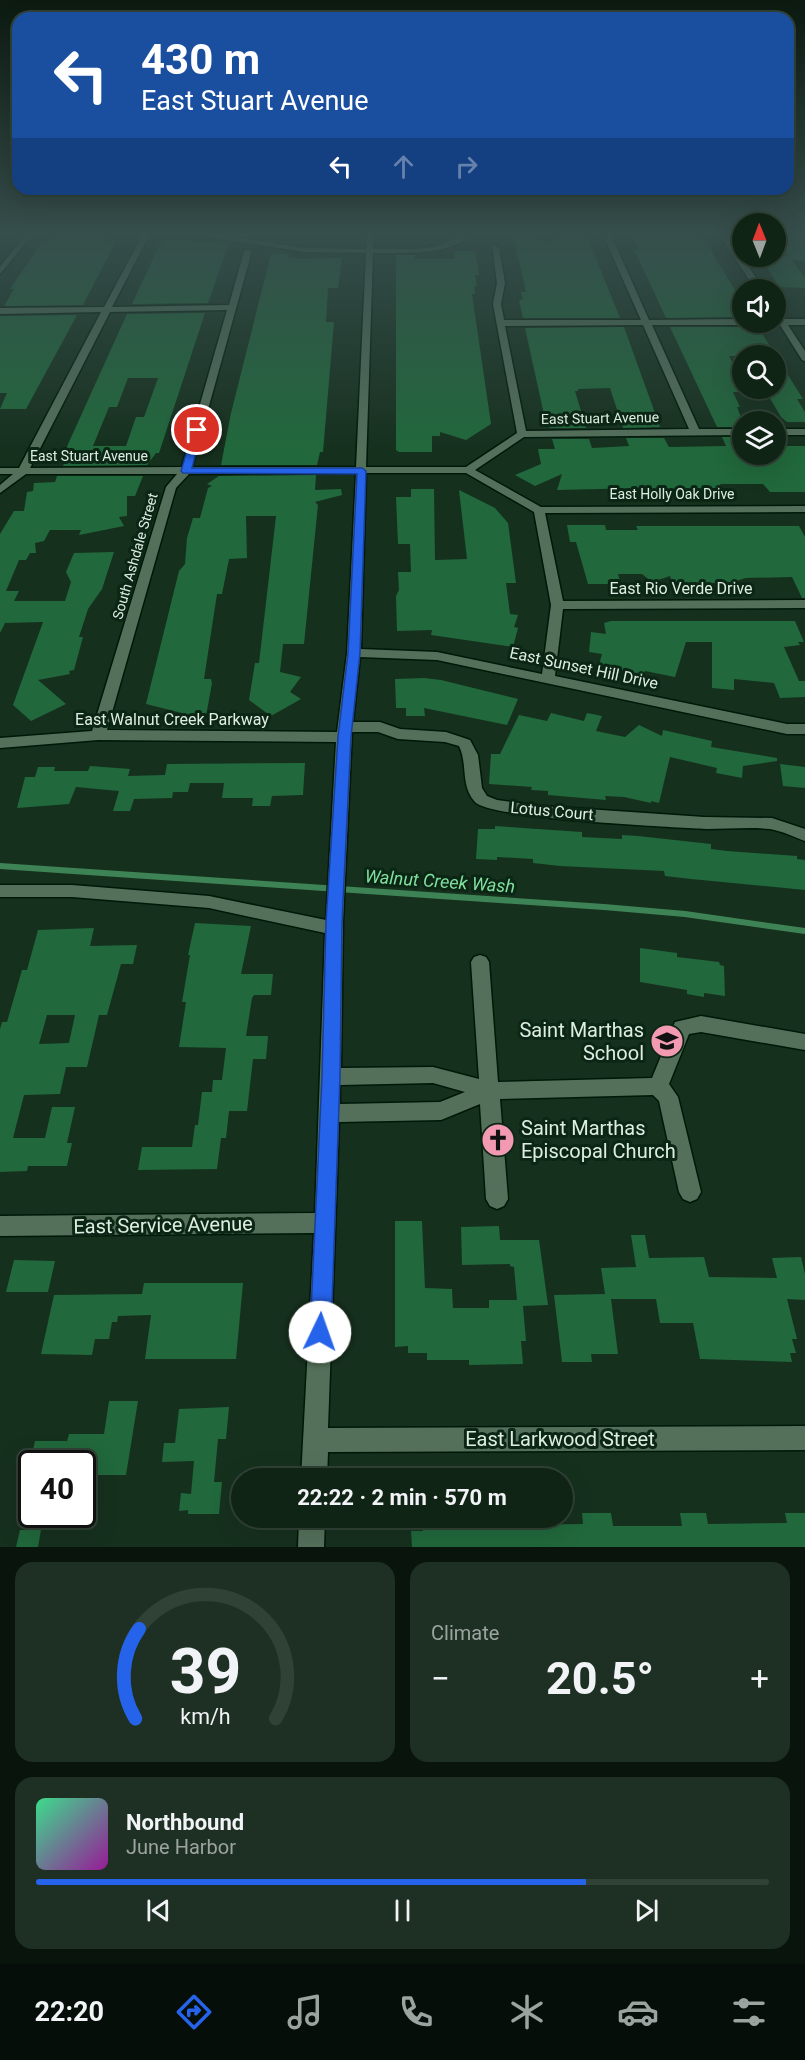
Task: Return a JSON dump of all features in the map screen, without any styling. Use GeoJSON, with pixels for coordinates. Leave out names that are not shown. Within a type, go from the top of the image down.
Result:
{"type":"FeatureCollection","features":[{"type":"Feature","properties":{"kind":"street"},"geometry":{"type":"LineString","coordinates":[[314,1468],[330,1113],[335,904],[345,732],[354,653],[367,306]]}},
{"type":"Feature","properties":{"kind":"street"},"geometry":{"type":"LineString","coordinates":[[497,306],[522,434]]}},
{"type":"Feature","properties":{"kind":"street"},"geometry":{"type":"LineString","coordinates":[[639,306],[695,432]]}},
{"type":"Feature","properties":{"kind":"street"},"geometry":{"type":"LineString","coordinates":[[0,490],[23,471],[105,308]]}},
{"type":"Feature","properties":{"kind":"street"},"geometry":{"type":"LineString","coordinates":[[0,311],[231,308]]}},
{"type":"Feature","properties":{"kind":"street","name":"South Ashdale Street"},"geometry":{"type":"LineString","coordinates":[[98,735],[171,487],[186,471],[231,308]]}},
{"type":"Feature","properties":{"kind":"street"},"geometry":{"type":"LineString","coordinates":[[501,322],[732,322]]}},
{"type":"Feature","properties":{"kind":"street"},"geometry":{"type":"LineString","coordinates":[[786,322],[805,322]]}},
{"type":"Feature","properties":{"kind":"street"},"geometry":{"type":"LineString","coordinates":[[786,332],[805,358]]}},
{"type":"Feature","properties":{"kind":"street","name":"East Stuart Avenue"},"geometry":{"type":"LineString","coordinates":[[0,471],[468,470],[522,434],[732,432]]}},
{"type":"Feature","properties":{"kind":"street"},"geometry":{"type":"LineString","coordinates":[[786,432],[805,432]]}},
{"type":"Feature","properties":{"kind":"street"},"geometry":{"type":"LineString","coordinates":[[468,470],[540,510],[557,605],[548,679]]}},
{"type":"Feature","properties":{"kind":"street","name":"East Holly Oak Drive"},"geometry":{"type":"LineString","coordinates":[[540,510],[805,509]]}},
{"type":"Feature","properties":{"kind":"street","name":"East Rio Verde Drive"},"geometry":{"type":"LineString","coordinates":[[557,605],[805,604]]}},
{"type":"Feature","properties":{"kind":"street","name":"East Sunset Hill Drive"},"geometry":{"type":"LineString","coordinates":[[354,653],[437,656],[787,729],[805,729]]}},
{"type":"Feature","properties":{"kind":"street","name":"Lotus Court"},"geometry":{"type":"LineString","coordinates":[[345,732],[380,727],[398,734],[446,737],[465,743],[471,755],[474,789],[482,800],[495,805],[542,811],[704,823],[772,824],[805,835]]}},
{"type":"Feature","properties":{"kind":"street","name":"East Walnut Creek Parkway"},"geometry":{"type":"LineString","coordinates":[[0,743],[98,735],[345,732]]}},
{"type":"Feature","properties":{"kind":"street"},"geometry":{"type":"LineString","coordinates":[[0,891],[72,891],[209,902],[334,928]]}},
{"type":"Feature","properties":{"kind":"street"},"geometry":{"type":"LineString","coordinates":[[480,962],[497,1199]]}},
{"type":"Feature","properties":{"kind":"street"},"geometry":{"type":"LineString","coordinates":[[658,1086],[682,1028],[701,1024],[805,1042]]}},
{"type":"Feature","properties":{"kind":"street"},"geometry":{"type":"LineString","coordinates":[[331,1077],[433,1075],[490,1090],[658,1086],[668,1097],[690,1192]]}},
{"type":"Feature","properties":{"kind":"street"},"geometry":{"type":"LineString","coordinates":[[330,1113],[441,1111],[490,1090]]}},
{"type":"Feature","properties":{"kind":"street","name":"East Service Avenue"},"geometry":{"type":"LineString","coordinates":[[0,1226],[325,1223]]}},
{"type":"Feature","properties":{"kind":"street","name":"East Larkwood Street"},"geometry":{"type":"LineString","coordinates":[[315,1440],[805,1438]]}},
{"type":"Feature","properties":{"kind":"street"},"geometry":{"type":"LineString","coordinates":[[311,1547],[312,1528]]}},
{"type":"Feature","properties":{"kind":"building"},"geometry":{"type":"Polygon","coordinates":[[[258,306],[327,306],[326,322],[334,322],[323,452],[320,452],[317,465],[221,465],[231,413],[258,306]]]}},
{"type":"Feature","properties":{"kind":"building"},"geometry":{"type":"Polygon","coordinates":[[[396,306],[474,306],[491,424],[466,440],[440,432],[440,436],[432,436],[432,452],[399,452],[396,450],[396,306]]]}},
{"type":"Feature","properties":{"kind":"building"},"geometry":{"type":"Polygon","coordinates":[[[520,306],[615,306],[620,318],[523,318],[520,306]]]}},
{"type":"Feature","properties":{"kind":"building"},"geometry":{"type":"Polygon","coordinates":[[[661,306],[732,306],[732,317],[666,318],[661,306]]]}},
{"type":"Feature","properties":{"kind":"building"},"geometry":{"type":"Polygon","coordinates":[[[205,313],[159,453],[156,453],[147,465],[63,466],[69,453],[64,453],[127,314],[205,313]],[[128,378],[117,407],[109,407],[93,446],[126,446],[136,417],[144,417],[158,378],[128,378]]]}},
{"type":"Feature","properties":{"kind":"building"},"geometry":{"type":"Polygon","coordinates":[[[77,315],[26,409],[0,409],[7,393],[0,393],[0,316],[77,315]]]}},
{"type":"Feature","properties":{"kind":"building"},"geometry":{"type":"Polygon","coordinates":[[[624,327],[660,427],[623,428],[610,388],[575,391],[586,428],[550,428],[543,410],[525,328],[624,327]]]}},
{"type":"Feature","properties":{"kind":"building"},"geometry":{"type":"Polygon","coordinates":[[[670,327],[732,327],[732,333],[762,333],[769,345],[732,345],[732,356],[729,356],[732,362],[732,399],[736,399],[740,407],[737,407],[739,411],[732,411],[732,427],[717,427],[670,327]]]}},
{"type":"Feature","properties":{"kind":"building"},"geometry":{"type":"Polygon","coordinates":[[[786,372],[803,399],[797,399],[805,412],[805,422],[787,422],[786,411],[777,411],[770,399],[786,399],[786,372]]]}},
{"type":"Feature","properties":{"kind":"building"},"geometry":{"type":"Polygon","coordinates":[[[722,437],[732,437],[732,465],[786,465],[786,446],[805,446],[805,492],[770,492],[763,484],[720,484],[721,486],[717,486],[719,492],[643,492],[642,488],[557,490],[562,474],[535,486],[515,475],[541,464],[538,449],[555,449],[552,439],[589,439],[592,448],[629,446],[626,438],[664,438],[669,447],[726,446],[722,437]]]}},
{"type":"Feature","properties":{"kind":"building"},"geometry":{"type":"Polygon","coordinates":[[[316,475],[315,490],[341,489],[342,495],[315,502],[318,505],[304,644],[283,644],[280,672],[301,677],[290,692],[301,699],[271,716],[249,700],[255,663],[259,663],[276,516],[246,516],[247,558],[229,559],[222,594],[217,594],[204,679],[211,679],[212,683],[206,716],[194,716],[146,704],[179,571],[185,564],[187,538],[193,518],[200,518],[208,488],[212,486],[207,484],[219,476],[316,475]]]}},
{"type":"Feature","properties":{"kind":"building"},"geometry":{"type":"Polygon","coordinates":[[[57,476],[143,476],[135,496],[127,496],[127,516],[119,517],[124,526],[79,535],[81,530],[50,530],[44,541],[35,543],[36,553],[30,553],[26,560],[19,560],[6,591],[19,591],[14,601],[65,601],[71,582],[66,572],[74,553],[114,552],[102,589],[88,609],[79,637],[83,637],[74,670],[69,671],[70,674],[38,680],[66,704],[31,721],[13,705],[43,622],[5,623],[0,633],[0,534],[14,511],[24,511],[27,492],[33,491],[34,483],[55,482],[57,476]]]}},
{"type":"Feature","properties":{"kind":"building"},"geometry":{"type":"Polygon","coordinates":[[[411,489],[434,489],[435,560],[467,559],[459,490],[495,508],[508,523],[516,583],[506,583],[510,614],[518,615],[514,627],[518,628],[513,647],[431,635],[432,630],[397,631],[398,572],[411,572],[410,544],[398,544],[396,497],[411,497],[411,489]]]}},
{"type":"Feature","properties":{"kind":"building"},"geometry":{"type":"Polygon","coordinates":[[[567,525],[605,525],[606,530],[638,530],[636,526],[799,526],[805,537],[805,598],[802,598],[792,577],[746,578],[729,583],[672,583],[670,576],[652,582],[642,574],[618,574],[621,584],[588,584],[576,542],[570,542],[567,525]]]}},
{"type":"Feature","properties":{"kind":"building"},"geometry":{"type":"Polygon","coordinates":[[[611,621],[795,621],[804,642],[798,642],[800,645],[784,647],[799,681],[805,681],[805,697],[780,698],[774,683],[734,679],[734,690],[712,688],[712,642],[686,642],[675,677],[645,671],[643,675],[599,665],[602,654],[589,652],[591,632],[606,634],[604,623],[611,621]]]}},
{"type":"Feature","properties":{"kind":"building"},"geometry":{"type":"Polygon","coordinates":[[[424,678],[518,699],[507,725],[424,708],[425,716],[406,716],[406,708],[396,708],[395,679],[424,678]]]}},
{"type":"Feature","properties":{"kind":"building"},"geometry":{"type":"Polygon","coordinates":[[[551,713],[584,721],[587,713],[602,716],[596,731],[625,737],[639,725],[662,736],[663,730],[712,741],[711,747],[777,758],[777,761],[743,766],[742,778],[716,773],[717,768],[670,757],[659,803],[624,797],[605,796],[606,800],[548,795],[548,791],[531,790],[532,787],[489,784],[491,754],[500,754],[519,715],[547,721],[551,713]]]}},
{"type":"Feature","properties":{"kind":"building"},"geometry":{"type":"Polygon","coordinates":[[[305,763],[303,795],[272,796],[270,806],[252,806],[253,798],[222,798],[224,783],[190,783],[188,792],[173,792],[172,798],[134,799],[130,811],[113,811],[119,791],[76,787],[69,804],[17,808],[25,777],[35,777],[38,767],[55,767],[54,771],[88,771],[90,766],[130,769],[128,776],[165,775],[167,764],[305,763]]]}},
{"type":"Feature","properties":{"kind":"building"},"geometry":{"type":"Polygon","coordinates":[[[780,764],[805,767],[805,788],[783,786],[780,764]]]}},
{"type":"Feature","properties":{"kind":"building"},"geometry":{"type":"Polygon","coordinates":[[[495,826],[582,832],[582,837],[622,839],[622,835],[638,836],[711,844],[711,849],[797,856],[797,859],[805,860],[805,890],[665,876],[664,871],[560,866],[533,863],[533,859],[497,857],[497,860],[476,859],[478,829],[495,829],[495,826]]]}},
{"type":"Feature","properties":{"kind":"building"},"geometry":{"type":"Polygon","coordinates":[[[195,923],[251,926],[241,974],[273,974],[271,995],[254,995],[252,998],[246,1036],[268,1036],[266,1059],[253,1059],[247,1111],[229,1111],[226,1138],[221,1138],[217,1169],[138,1170],[142,1147],[192,1147],[195,1125],[198,1125],[202,1092],[212,1092],[213,1080],[222,1080],[226,1048],[179,1047],[186,1002],[182,1002],[190,955],[188,955],[195,923]]]}},
{"type":"Feature","properties":{"kind":"building"},"geometry":{"type":"Polygon","coordinates":[[[94,928],[90,946],[137,945],[133,964],[121,964],[107,1015],[99,1015],[87,1067],[66,1067],[60,1094],[24,1095],[13,1138],[45,1138],[52,1107],[75,1107],[67,1143],[72,1143],[67,1166],[28,1166],[27,1171],[0,1172],[0,1029],[2,1022],[7,1022],[22,970],[27,970],[38,930],[94,928]],[[47,1015],[39,1044],[69,1043],[75,1015],[47,1015]]]}},
{"type":"Feature","properties":{"kind":"building"},"geometry":{"type":"Polygon","coordinates":[[[640,948],[677,953],[677,957],[719,962],[724,966],[725,996],[704,993],[704,997],[687,994],[687,990],[640,982],[640,948]]]}},
{"type":"Feature","properties":{"kind":"building"},"geometry":{"type":"Polygon","coordinates":[[[395,1221],[422,1221],[425,1288],[452,1289],[453,1308],[489,1308],[489,1300],[517,1300],[514,1267],[510,1264],[462,1265],[461,1227],[499,1226],[500,1240],[539,1240],[548,1305],[523,1306],[526,1341],[521,1341],[523,1364],[469,1365],[469,1360],[427,1360],[427,1353],[408,1353],[408,1346],[395,1347],[395,1221]]]}},
{"type":"Feature","properties":{"kind":"building"},"geometry":{"type":"Polygon","coordinates":[[[631,1235],[645,1235],[649,1258],[704,1257],[709,1277],[777,1278],[772,1258],[801,1257],[805,1274],[805,1300],[787,1299],[797,1339],[792,1339],[796,1353],[790,1353],[792,1362],[700,1359],[693,1323],[660,1323],[656,1299],[611,1299],[618,1354],[591,1354],[592,1362],[562,1362],[554,1295],[605,1294],[601,1268],[636,1267],[631,1235]]]}},
{"type":"Feature","properties":{"kind":"building"},"geometry":{"type":"Polygon","coordinates":[[[14,1260],[55,1261],[48,1292],[6,1292],[14,1260]]]}},
{"type":"Feature","properties":{"kind":"building"},"geometry":{"type":"Polygon","coordinates":[[[144,1283],[243,1283],[236,1359],[145,1359],[151,1315],[118,1316],[117,1322],[112,1322],[109,1339],[95,1339],[92,1355],[41,1354],[54,1295],[142,1294],[144,1283]]]}},
{"type":"Feature","properties":{"kind":"building"},"geometry":{"type":"Polygon","coordinates":[[[109,1401],[138,1401],[126,1475],[96,1475],[96,1450],[33,1450],[35,1441],[67,1441],[69,1434],[104,1434],[109,1401]]]}},
{"type":"Feature","properties":{"kind":"building"},"geometry":{"type":"Polygon","coordinates":[[[229,1407],[226,1439],[218,1439],[214,1482],[222,1482],[219,1514],[188,1514],[188,1510],[179,1511],[181,1493],[191,1494],[194,1461],[162,1462],[164,1443],[175,1443],[179,1409],[229,1407]]]}},
{"type":"Feature","properties":{"kind":"building"},"geometry":{"type":"Polygon","coordinates":[[[582,1513],[611,1513],[613,1526],[682,1526],[680,1513],[706,1513],[708,1524],[787,1523],[785,1513],[805,1513],[805,1547],[412,1547],[411,1531],[423,1531],[423,1528],[573,1528],[573,1524],[583,1524],[582,1513]]]}},
{"type":"Feature","properties":{"kind":"building"},"geometry":{"type":"Polygon","coordinates":[[[20,1530],[41,1530],[38,1547],[16,1547],[20,1530]]]}},
{"type":"Feature","properties":{"kind":"waterway","name":"Walnut Creek Wash"},"geometry":{"type":"LineString","coordinates":[[0,866],[604,907],[685,914],[805,931]]}},
{"type":"Feature","properties":{"kind":"place","name":"Saint Marthas School"},"geometry":{"type":"Point","coordinates":[667,1041]}},
{"type":"Feature","properties":{"kind":"place","name":"Saint Marthas Episcopal Church"},"geometry":{"type":"Point","coordinates":[498,1140]}},
{"type":"Feature","properties":{"kind":"route"},"geometry":{"type":"LineString","coordinates":[[197,430],[186,471],[362,471],[354,653],[345,737],[334,922],[331,1077],[320,1332]]}}]}
